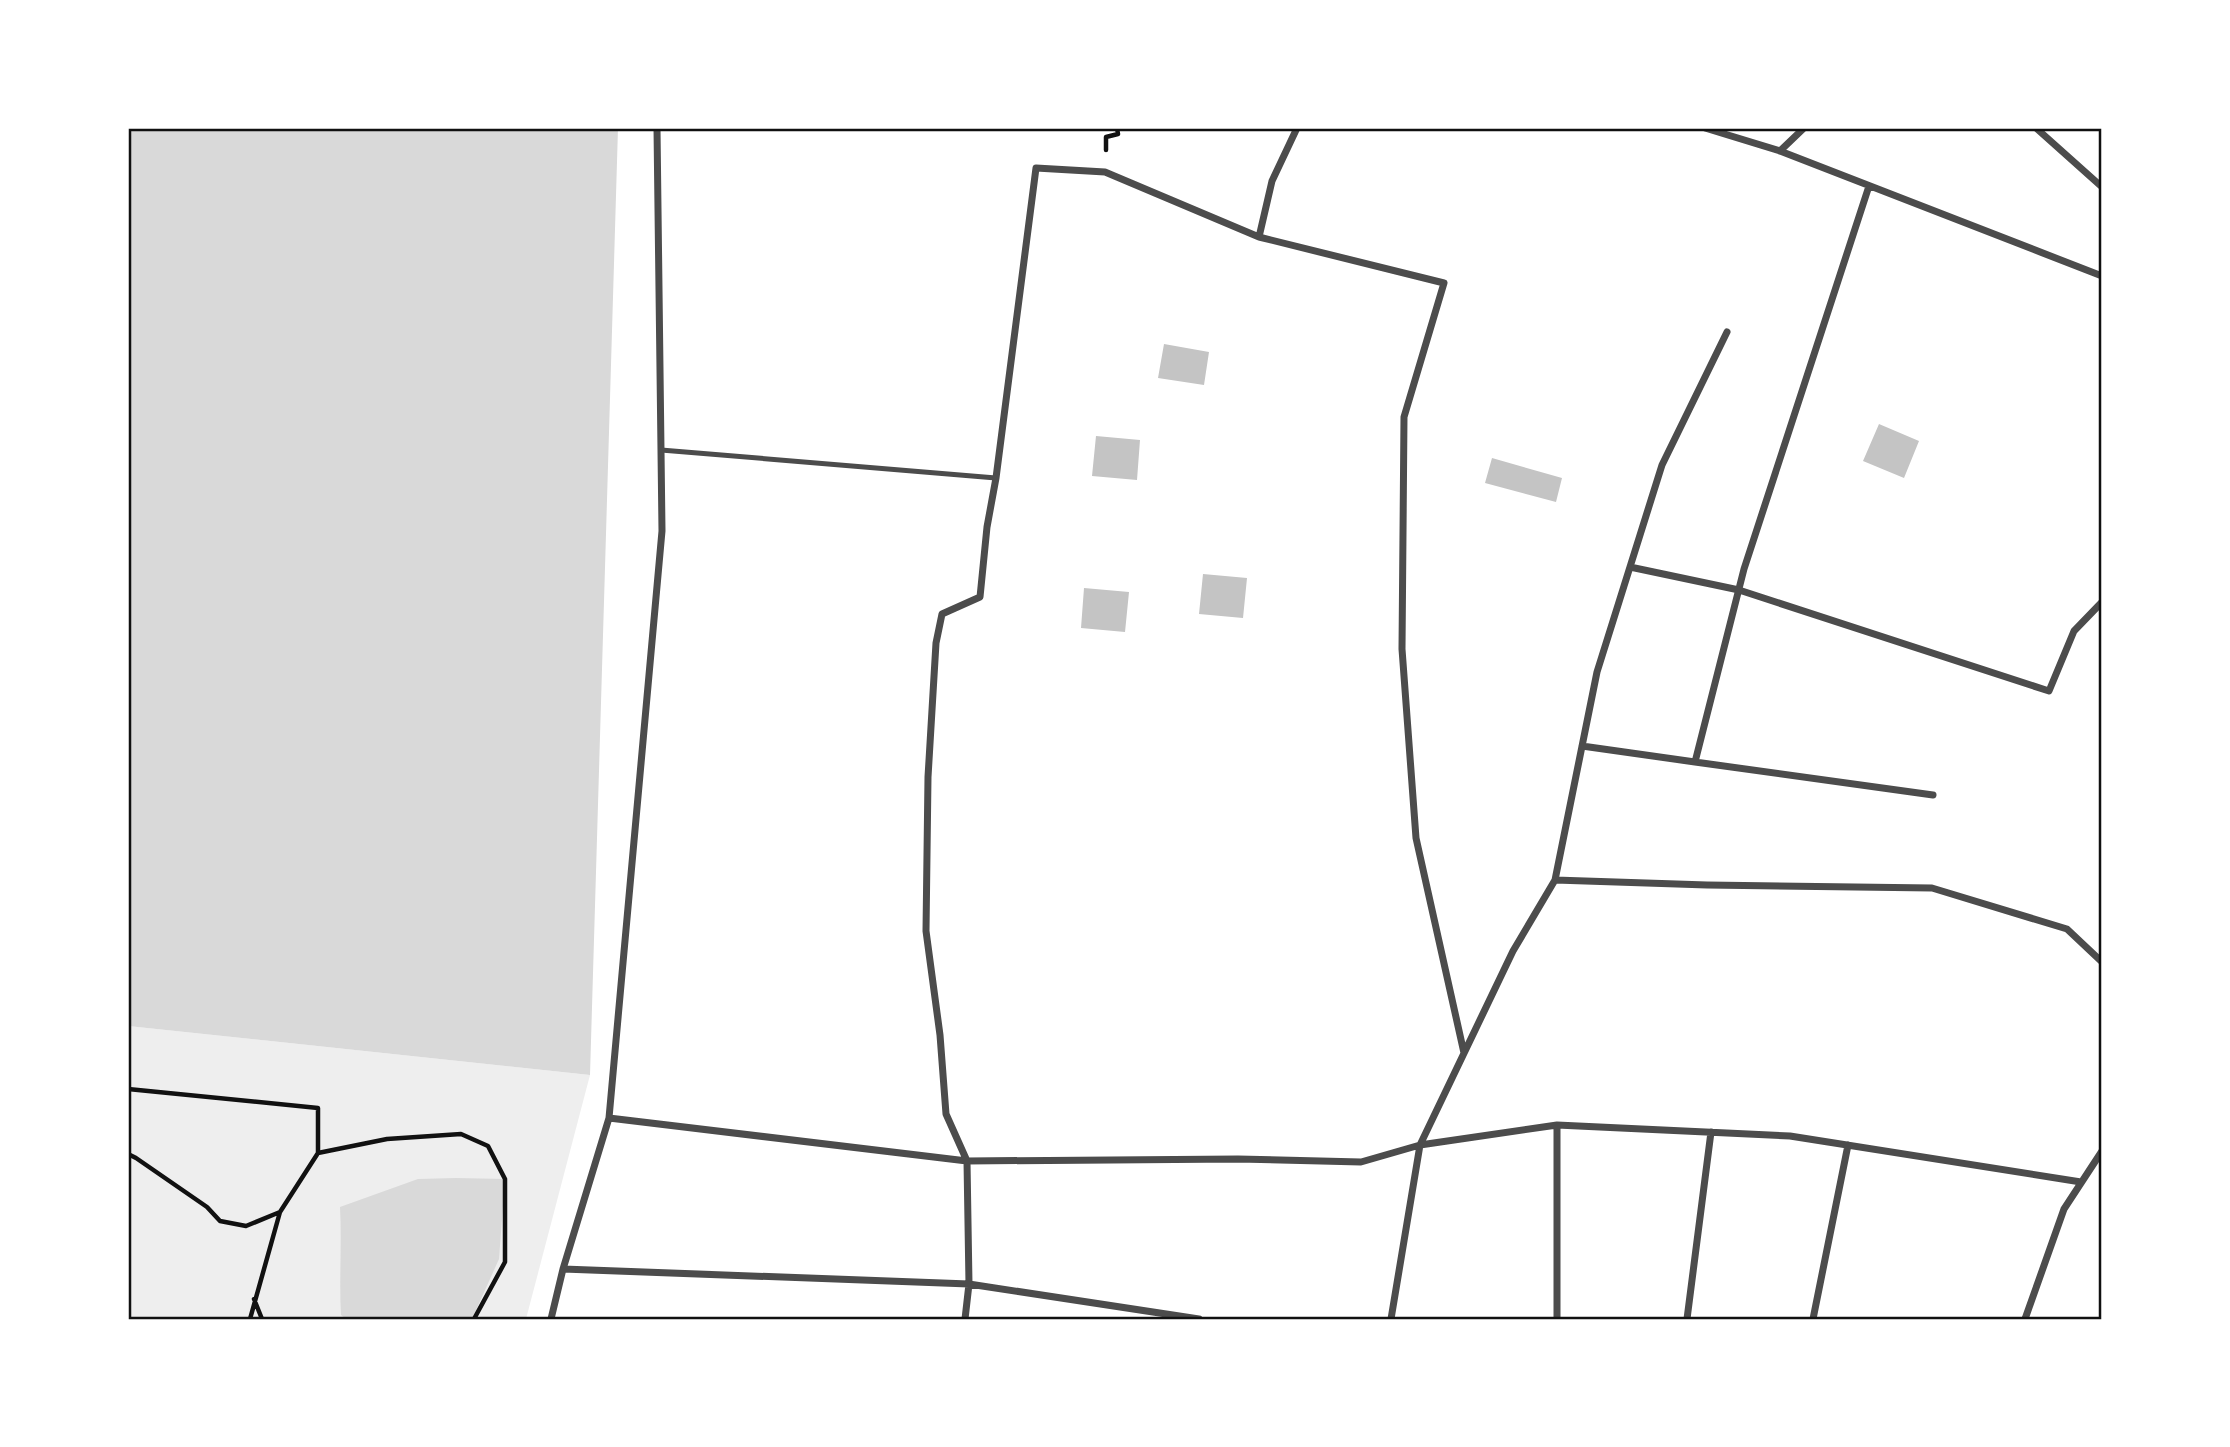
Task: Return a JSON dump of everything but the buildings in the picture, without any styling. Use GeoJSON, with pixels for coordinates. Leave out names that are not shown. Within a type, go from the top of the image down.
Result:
{"type":"FeatureCollection","features":[{"type":"Feature","properties":{"kind":"street"},"geometry":{"type":"LineString","coordinates":[[551,1319],[563,1269],[609,1118],[662,531],[657,128]]}},
{"type":"Feature","properties":{"kind":"street"},"geometry":{"type":"LineString","coordinates":[[1259,237],[1272,181],[1297,128]]}},
{"type":"Feature","properties":{"kind":"street"},"geometry":{"type":"LineString","coordinates":[[1705,128],[1780,151],[2102,276]]}},
{"type":"Feature","properties":{"kind":"street"},"geometry":{"type":"LineString","coordinates":[[1780,151],[1804,128]]}},
{"type":"Feature","properties":{"kind":"street"},"geometry":{"type":"LineString","coordinates":[[2036,128],[2102,187]]}},
{"type":"Feature","properties":{"kind":"street"},"geometry":{"type":"LineString","coordinates":[[965,1319],[969,1284],[967,1161],[946,1114],[940,1035],[926,931],[928,777],[936,643],[942,614],[980,597],[987,527],[996,478],[1037,168],[1105,172],[1259,237],[1444,283],[1404,417],[1402,649],[1416,838],[1464,1053]]}},
{"type":"Feature","properties":{"kind":"street"},"geometry":{"type":"LineString","coordinates":[[1695,762],[1739,590],[1869,186]]}},
{"type":"Feature","properties":{"kind":"street"},"geometry":{"type":"LineString","coordinates":[[1391,1319],[1420,1145],[1513,951],[1555,880],[1597,672],[1662,465],[1727,332]]}},
{"type":"Feature","properties":{"kind":"street"},"geometry":{"type":"LineString","coordinates":[[1630,567],[1739,590],[2049,691],[2074,631],[2102,602]]}},
{"type":"Feature","properties":{"kind":"street"},"geometry":{"type":"LineString","coordinates":[[1582,746],[1933,795]]}},
{"type":"Feature","properties":{"kind":"street"},"geometry":{"type":"LineString","coordinates":[[1555,880],[1707,886],[1932,888],[2067,929],[2102,962]]}},
{"type":"Feature","properties":{"kind":"street"},"geometry":{"type":"LineString","coordinates":[[609,1118],[967,1161],[1238,1159],[1361,1162],[1420,1145],[1557,1125],[1790,1136],[2081,1182]]}},
{"type":"Feature","properties":{"kind":"street"},"geometry":{"type":"LineString","coordinates":[[1556,1319],[1557,1125]]}},
{"type":"Feature","properties":{"kind":"street"},"geometry":{"type":"LineString","coordinates":[[1687,1319],[1711,1132]]}},
{"type":"Feature","properties":{"kind":"street"},"geometry":{"type":"LineString","coordinates":[[1813,1319],[1848,1145]]}},
{"type":"Feature","properties":{"kind":"street"},"geometry":{"type":"LineString","coordinates":[[2025,1319],[2064,1209],[2102,1151]]}},
{"type":"Feature","properties":{"kind":"street"},"geometry":{"type":"LineString","coordinates":[[563,1269],[969,1284],[1199,1319]]}},
{"type":"Feature","properties":{"kind":"lane"},"geometry":{"type":"LineString","coordinates":[[661,450],[996,478]]}},
{"type":"Feature","properties":{"kind":"path"},"geometry":{"type":"LineString","coordinates":[[128,1088],[318,1108],[318,1153],[280,1212],[250,1319]]}},
{"type":"Feature","properties":{"kind":"path"},"geometry":{"type":"LineString","coordinates":[[318,1153],[387,1139],[461,1134],[488,1146],[505,1179],[505,1262],[474,1319]]}},
{"type":"Feature","properties":{"kind":"path"},"geometry":{"type":"LineString","coordinates":[[128,1154],[207,1207],[220,1221],[246,1226],[280,1212]]}},
{"type":"Feature","properties":{"kind":"path"},"geometry":{"type":"LineString","coordinates":[[254,1298],[262,1319]]}},
{"type":"Feature","properties":{"kind":"shaded area"},"geometry":{"type":"Polygon","coordinates":[[[128,128],[618,128],[590,1075],[128,1026],[128,128]]]}},
{"type":"Feature","properties":{"kind":"shaded area"},"geometry":{"type":"Polygon","coordinates":[[[128,1026],[590,1075],[526,1319],[128,1319],[128,1026]]]}},
{"type":"Feature","properties":{"kind":"shaded area"},"geometry":{"type":"Polygon","coordinates":[[[418,1179],[505,1179],[499,1259],[472,1319],[346,1319],[341,1315],[340,1207],[418,1179]]]}}]}
